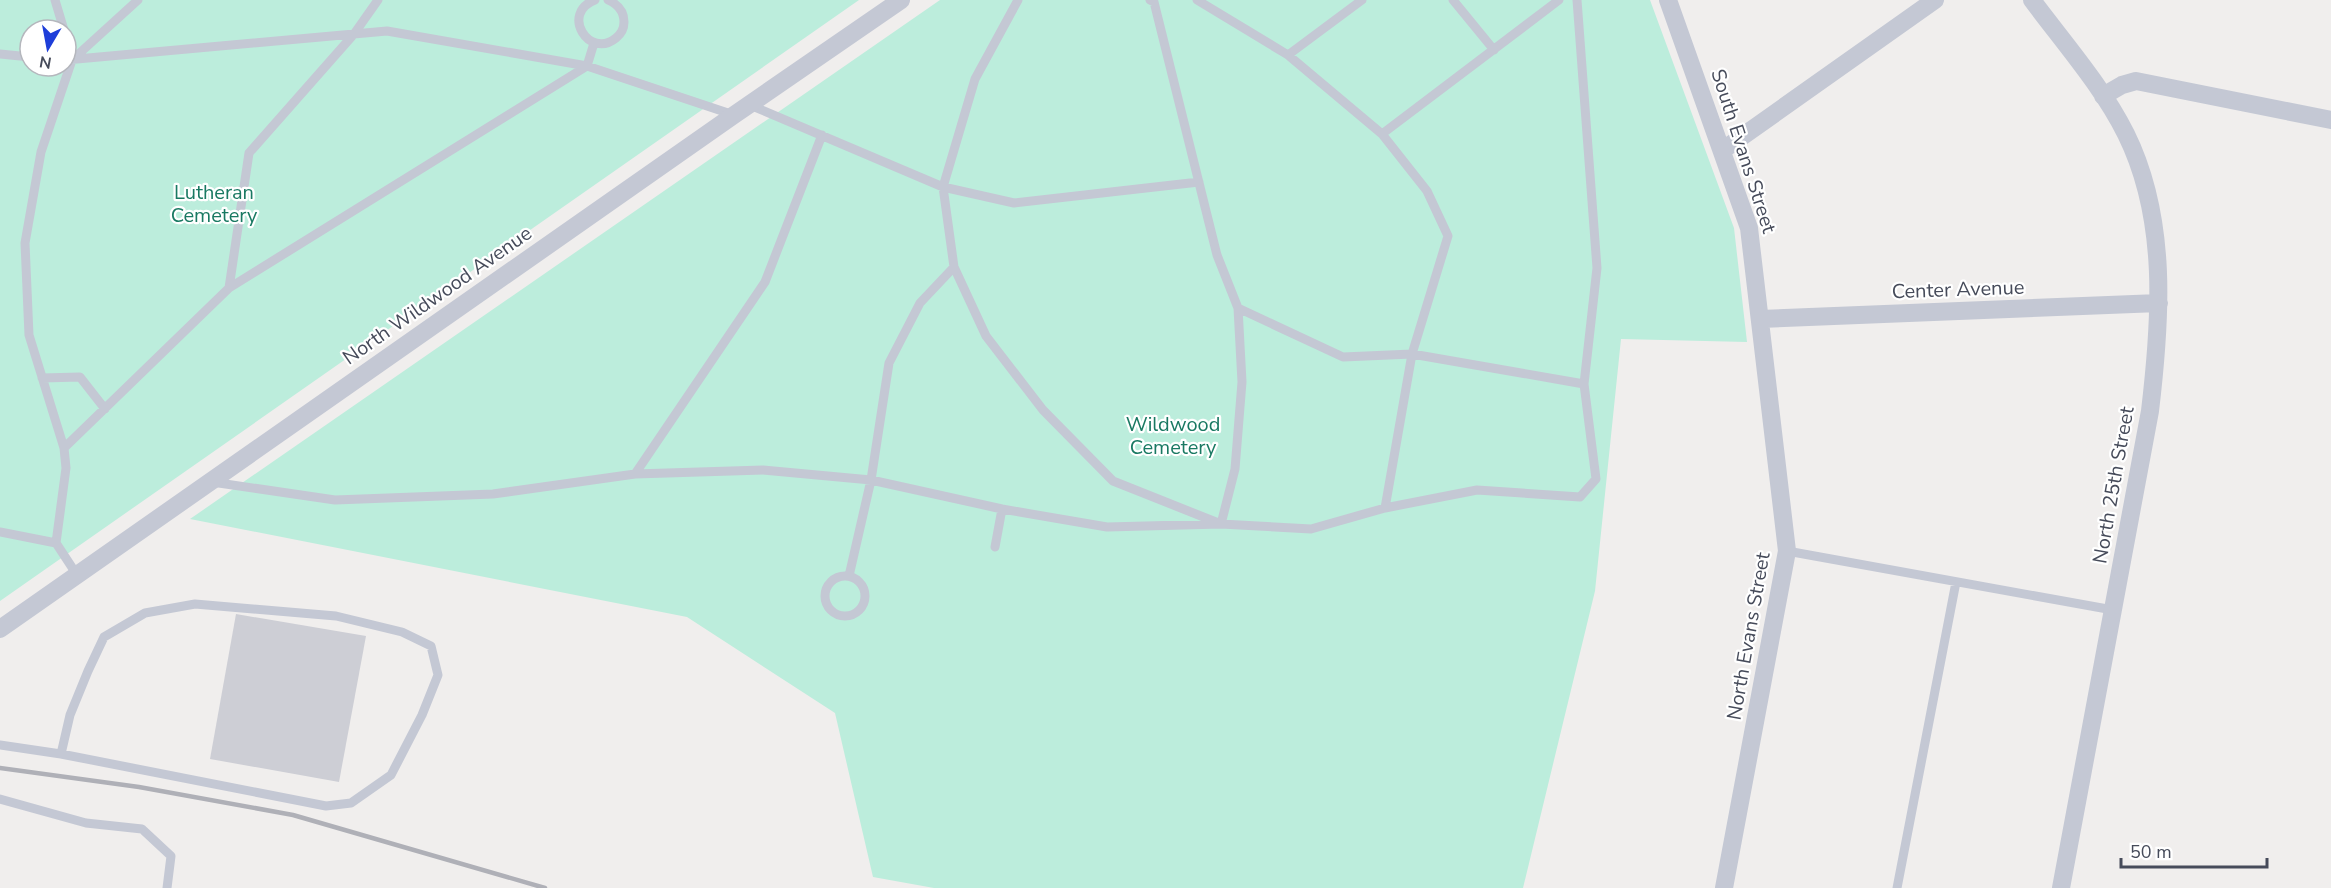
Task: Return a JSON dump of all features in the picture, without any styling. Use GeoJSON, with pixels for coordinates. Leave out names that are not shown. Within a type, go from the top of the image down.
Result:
{"type":"FeatureCollection","features":[{"type":"Feature","properties":{"kind":"street","name":"North Wildwood Avenue"},"geometry":{"type":"LineString","coordinates":[[0,629],[901,0]]}},
{"type":"Feature","properties":{"kind":"street","name":"South Evans Street"},"geometry":{"type":"LineString","coordinates":[[1668,0],[1749,228],[1760,320]]}},
{"type":"Feature","properties":{"kind":"street"},"geometry":{"type":"LineString","coordinates":[[1723,150],[1935,0]]}},
{"type":"Feature","properties":{"kind":"street","name":"North 25th Street"},"geometry":{"type":"LineString","coordinates":[[2032,0],[2103,96],[2126,134],[2150,201],[2156,236],[2158,303],[2156,357],[2150,411],[2061,888]]}},
{"type":"Feature","properties":{"kind":"street"},"geometry":{"type":"LineString","coordinates":[[2103,96],[2122,84],[2136,81],[2331,120]]}},
{"type":"Feature","properties":{"kind":"street","name":"Center Avenue"},"geometry":{"type":"LineString","coordinates":[[1760,320],[2158,303]]}},
{"type":"Feature","properties":{"kind":"street","name":"North Evans Street"},"geometry":{"type":"LineString","coordinates":[[1724,888],[1787,551],[1760,320]]}},
{"type":"Feature","properties":{"kind":"lane"},"geometry":{"type":"LineString","coordinates":[[55,0],[60,18]]}},
{"type":"Feature","properties":{"kind":"lane"},"geometry":{"type":"LineString","coordinates":[[78,52],[138,0]]}},
{"type":"Feature","properties":{"kind":"lane"},"geometry":{"type":"LineString","coordinates":[[229,288],[249,153],[354,34],[378,0]]}},
{"type":"Feature","properties":{"kind":"lane"},"geometry":{"type":"LineString","coordinates":[[595,0],[586,5],[579,18],[582,33],[594,43],[608,43],[620,34],[623,28],[623,14],[608,0]]}},
{"type":"Feature","properties":{"kind":"lane"},"geometry":{"type":"LineString","coordinates":[[1018,0],[975,79],[943,187],[954,267],[986,336],[1043,410],[1113,481],[1221,524]]}},
{"type":"Feature","properties":{"kind":"lane"},"geometry":{"type":"LineString","coordinates":[[1197,0],[1288,55],[1382,134],[1427,190],[1448,236],[1412,354],[1385,508]]}},
{"type":"Feature","properties":{"kind":"lane"},"geometry":{"type":"LineString","coordinates":[[1288,55],[1362,0]]}},
{"type":"Feature","properties":{"kind":"lane"},"geometry":{"type":"LineString","coordinates":[[1453,0],[1494,50]]}},
{"type":"Feature","properties":{"kind":"lane"},"geometry":{"type":"LineString","coordinates":[[1382,134],[1559,0]]}},
{"type":"Feature","properties":{"kind":"lane"},"geometry":{"type":"LineString","coordinates":[[210,482],[335,500],[493,494],[635,474],[763,470],[871,480],[1002,509],[1107,527],[1221,524],[1311,529],[1385,508],[1477,490],[1580,497],[1596,479],[1584,384],[1597,268],[1577,0]]}},
{"type":"Feature","properties":{"kind":"lane"},"geometry":{"type":"LineString","coordinates":[[1154,1],[1217,255],[1238,308],[1242,382],[1235,469],[1221,524]]}},
{"type":"Feature","properties":{"kind":"lane"},"geometry":{"type":"LineString","coordinates":[[78,59],[387,31],[587,66],[734,115]]}},
{"type":"Feature","properties":{"kind":"lane"},"geometry":{"type":"LineString","coordinates":[[64,448],[229,288],[587,66],[594,43]]}},
{"type":"Feature","properties":{"kind":"lane"},"geometry":{"type":"LineString","coordinates":[[0,54],[18,56]]}},
{"type":"Feature","properties":{"kind":"lane"},"geometry":{"type":"LineString","coordinates":[[64,78],[41,152],[25,243],[29,335],[64,448],[66,468],[56,543],[77,576]]}},
{"type":"Feature","properties":{"kind":"lane"},"geometry":{"type":"LineString","coordinates":[[749,104],[943,187],[1014,203],[1199,182]]}},
{"type":"Feature","properties":{"kind":"lane"},"geometry":{"type":"LineString","coordinates":[[635,474],[765,282],[822,135]]}},
{"type":"Feature","properties":{"kind":"lane"},"geometry":{"type":"LineString","coordinates":[[849,576],[871,480],[889,363],[920,303],[954,267]]}},
{"type":"Feature","properties":{"kind":"lane"},"geometry":{"type":"LineString","coordinates":[[1238,308],[1343,357],[1412,354],[1584,384]]}},
{"type":"Feature","properties":{"kind":"lane"},"geometry":{"type":"LineString","coordinates":[[42,378],[80,377],[105,409]]}},
{"type":"Feature","properties":{"kind":"lane"},"geometry":{"type":"LineString","coordinates":[[995,546],[1002,509]]}},
{"type":"Feature","properties":{"kind":"lane"},"geometry":{"type":"LineString","coordinates":[[0,532],[56,543]]}},
{"type":"Feature","properties":{"kind":"lane"},"geometry":{"type":"LineString","coordinates":[[1787,551],[2113,610]]}},
{"type":"Feature","properties":{"kind":"lane"},"geometry":{"type":"LineString","coordinates":[[849,576],[860,583],[865,595],[864,602],[856,612],[837,614],[828,605],[825,593],[827,586],[836,578],[849,576]]}},
{"type":"Feature","properties":{"kind":"lane"},"geometry":{"type":"LineString","coordinates":[[1897,888],[1956,582]]}},
{"type":"Feature","properties":{"kind":"lane"},"geometry":{"type":"LineString","coordinates":[[0,745],[61,754],[326,806],[351,803],[391,775],[422,715],[438,675],[431,646],[402,632],[336,616],[195,604],[145,613],[104,637],[70,716],[61,754]]}},
{"type":"Feature","properties":{"kind":"lane"},"geometry":{"type":"LineString","coordinates":[[0,799],[86,823],[142,829],[171,856],[167,888]]}},
{"type":"Feature","properties":{"kind":"green space","name":"Lutheran Cemetery"},"geometry":{"type":"Polygon","coordinates":[[[0,0],[859,0],[0,601],[0,0]]]}},
{"type":"Feature","properties":{"kind":"green space","name":"Wildwood Cemetery"},"geometry":{"type":"Polygon","coordinates":[[[940,0],[1650,0],[1734,228],[1747,342],[1621,339],[1595,591],[1523,888],[934,888],[873,877],[835,713],[687,617],[190,519],[940,0]]]}},
{"type":"Feature","properties":{"kind":"building"},"geometry":{"type":"Polygon","coordinates":[[[236,614],[366,636],[339,782],[210,759],[236,614]]]}},
{"type":"Feature","properties":{"kind":"railway"},"geometry":{"type":"LineString","coordinates":[[0,768],[139,787],[293,815],[545,888]]}}]}
